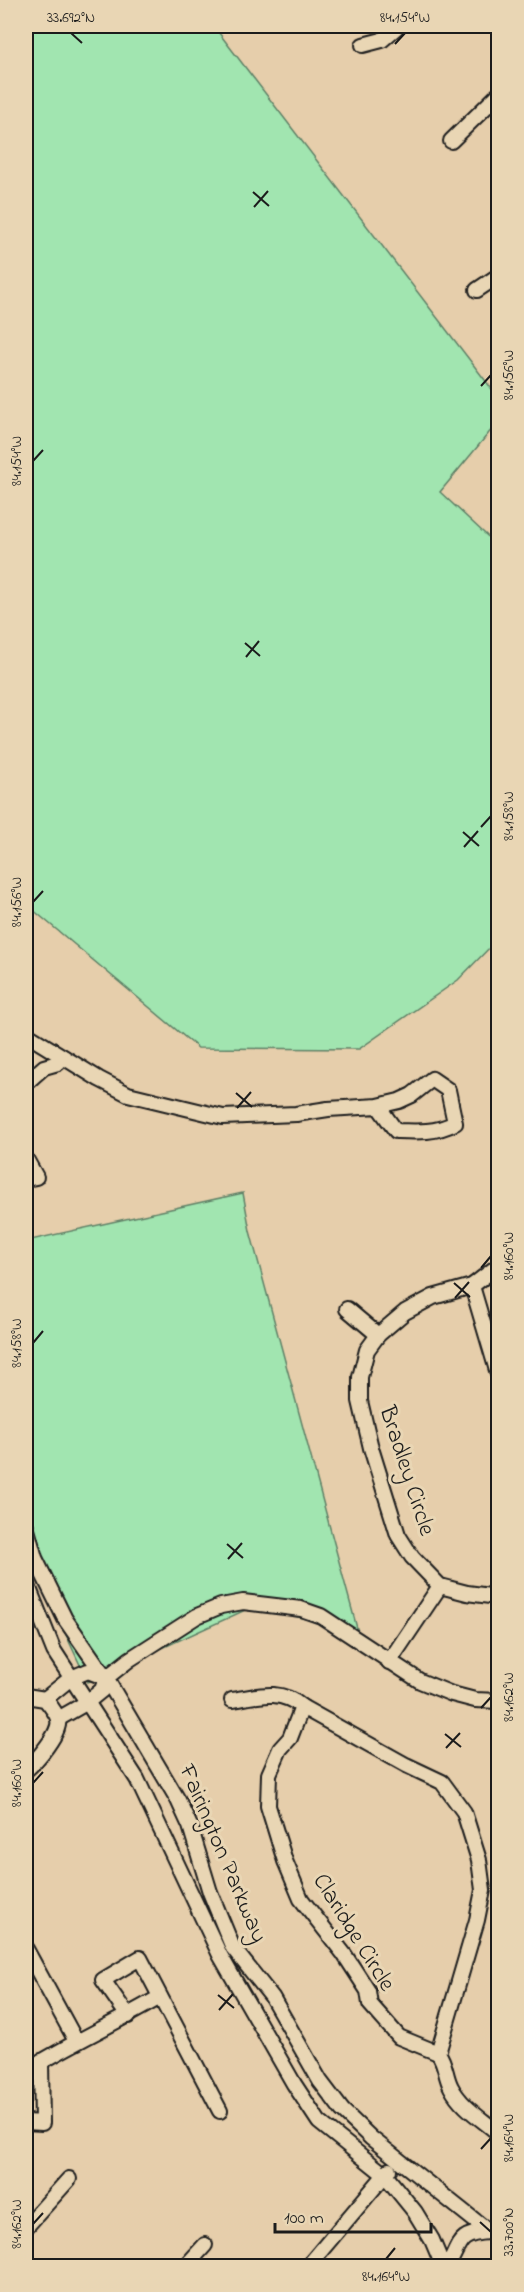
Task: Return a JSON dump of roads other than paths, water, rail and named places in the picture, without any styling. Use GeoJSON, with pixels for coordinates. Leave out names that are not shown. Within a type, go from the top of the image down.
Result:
{"type":"FeatureCollection","features":[{"type":"Feature","properties":{"kind":"street"},"geometry":{"type":"LineString","coordinates":[[363,45],[382,40],[398,26]]}},
{"type":"Feature","properties":{"kind":"street"},"geometry":{"type":"LineString","coordinates":[[451,141],[498,95]]}},
{"type":"Feature","properties":{"kind":"street"},"geometry":{"type":"LineString","coordinates":[[477,290],[498,276]]}},
{"type":"Feature","properties":{"kind":"street"},"geometry":{"type":"LineString","coordinates":[[26,1034],[128,1094],[224,1117],[296,1114],[328,1109],[378,1106],[412,1095],[432,1079],[448,1090],[455,1123],[441,1130],[422,1133],[396,1131],[378,1106]]}},
{"type":"Feature","properties":{"kind":"street"},"geometry":{"type":"LineString","coordinates":[[26,1083],[44,1067],[58,1063],[63,1057]]}},
{"type":"Feature","properties":{"kind":"street"},"geometry":{"type":"LineString","coordinates":[[26,1159],[36,1177],[26,1179]]}},
{"type":"Feature","properties":{"kind":"street","name":"Bradley Circle"},"geometry":{"type":"LineString","coordinates":[[440,1586],[412,1557],[399,1535],[371,1448],[360,1401],[360,1377],[367,1350],[378,1335],[405,1312],[433,1297],[472,1286],[498,1266]]}},
{"type":"Feature","properties":{"kind":"street"},"geometry":{"type":"LineString","coordinates":[[472,1286],[498,1374]]}},
{"type":"Feature","properties":{"kind":"street"},"geometry":{"type":"LineString","coordinates":[[346,1309],[378,1335]]}},
{"type":"Feature","properties":{"kind":"street","name":"Fairington Parkway"},"geometry":{"type":"LineString","coordinates":[[26,1526],[34,1558],[65,1619],[106,1678],[178,1800],[190,1826],[210,1892],[233,1948],[272,1997],[320,2081],[342,2109],[370,2138],[493,2236]]}},
{"type":"Feature","properties":{"kind":"street","name":"Fairington Parkway"},"geometry":{"type":"LineString","coordinates":[[26,1581],[54,1651],[137,1779],[220,1955],[294,2084],[319,2122],[385,2175],[415,2212],[432,2240],[443,2266]]}},
{"type":"Feature","properties":{"kind":"street"},"geometry":{"type":"LineString","coordinates":[[389,1662],[440,1586],[467,1593],[498,1596]]}},
{"type":"Feature","properties":{"kind":"street"},"geometry":{"type":"LineString","coordinates":[[58,1719],[86,1703],[102,1690],[106,1678],[130,1659],[197,1616],[221,1606],[243,1602],[301,1609],[321,1616],[420,1681],[452,1694],[475,1700],[498,1701]]}},
{"type":"Feature","properties":{"kind":"street"},"geometry":{"type":"LineString","coordinates":[[45,1699],[70,1678],[88,1671],[106,1678]]}},
{"type":"Feature","properties":{"kind":"street"},"geometry":{"type":"LineString","coordinates":[[232,1700],[276,1694],[294,1700],[302,1707],[406,1765],[442,1782],[464,1812],[479,1860],[483,1890],[477,1920],[438,2053],[443,2059],[451,2087],[464,2105],[498,2133]]}},
{"type":"Feature","properties":{"kind":"street"},"geometry":{"type":"LineString","coordinates":[[26,1696],[45,1699],[58,1719],[58,1726],[39,1759],[26,1770]]}},
{"type":"Feature","properties":{"kind":"street","name":"Claridge Circle"},"geometry":{"type":"LineString","coordinates":[[302,1707],[290,1738],[280,1749],[269,1774],[268,1806],[285,1861],[301,1899],[344,1954],[368,1991],[370,2004],[399,2037],[438,2053]]}},
{"type":"Feature","properties":{"kind":"street"},"geometry":{"type":"LineString","coordinates":[[26,1949],[76,2041]]}},
{"type":"Feature","properties":{"kind":"street"},"geometry":{"type":"LineString","coordinates":[[128,2016],[104,1980],[141,1958],[220,2111]]}},
{"type":"Feature","properties":{"kind":"street"},"geometry":{"type":"LineString","coordinates":[[26,2071],[76,2041],[128,2016],[160,1997]]}},
{"type":"Feature","properties":{"kind":"street"},"geometry":{"type":"LineString","coordinates":[[26,2122],[42,2123],[41,2061]]}},
{"type":"Feature","properties":{"kind":"street"},"geometry":{"type":"LineString","coordinates":[[308,2266],[397,2159]]}},
{"type":"Feature","properties":{"kind":"street"},"geometry":{"type":"LineString","coordinates":[[26,2227],[69,2179]]}},
{"type":"Feature","properties":{"kind":"street"},"geometry":{"type":"LineString","coordinates":[[448,2266],[464,2237],[470,2233],[493,2236]]}},
{"type":"Feature","properties":{"kind":"street"},"geometry":{"type":"LineString","coordinates":[[186,2266],[205,2246]]}}]}
